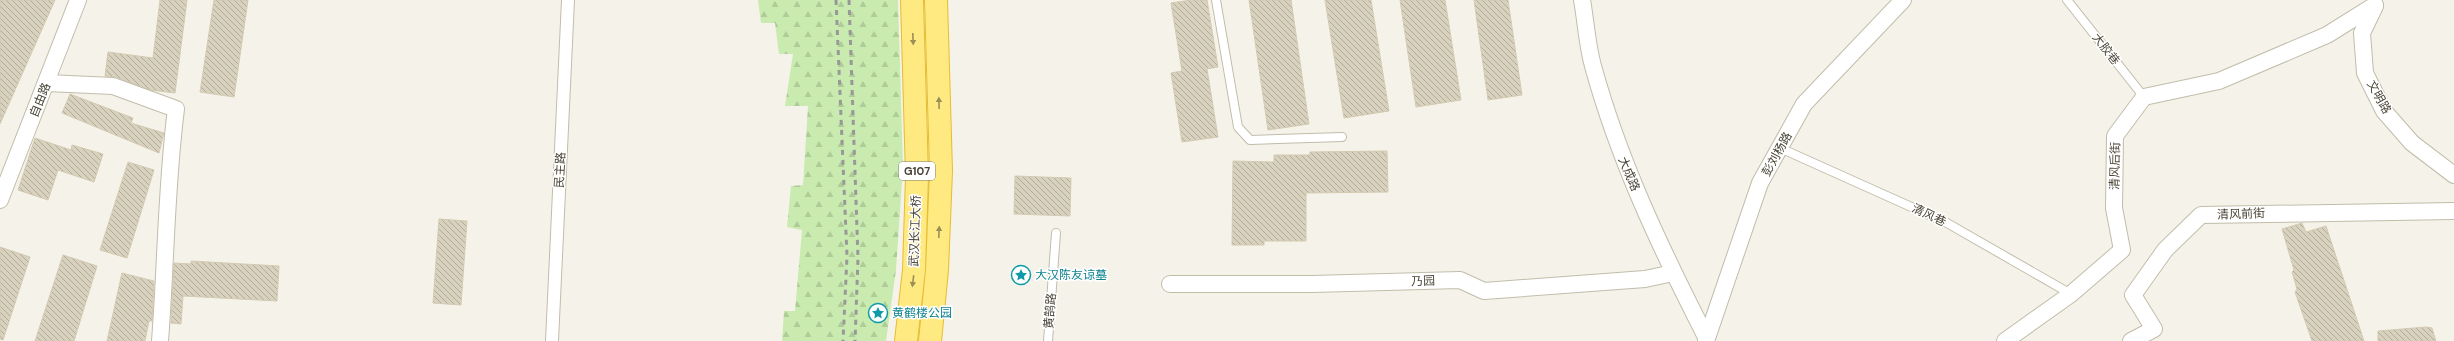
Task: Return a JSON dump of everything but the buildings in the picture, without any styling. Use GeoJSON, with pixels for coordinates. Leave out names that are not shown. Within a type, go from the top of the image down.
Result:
{"type":"FeatureCollection","features":[{"type":"Feature","properties":{"kind":"highway","name":"武汉长江大桥"},"geometry":{"type":"LineString","coordinates":[[906,341],[914,270],[917,176],[912,0]]}},
{"type":"Feature","properties":{"kind":"highway","name":"武汉长江大桥"},"geometry":{"type":"LineString","coordinates":[[930,341],[938,270],[941,171],[936,0]]}},
{"type":"Feature","properties":{"kind":"street","name":"自由路"},"geometry":{"type":"LineString","coordinates":[[0,200],[78,0]]}},
{"type":"Feature","properties":{"kind":"street","name":"民主路"},"geometry":{"type":"LineString","coordinates":[[552,341],[568,0]]}},
{"type":"Feature","properties":{"kind":"street","name":"大成路"},"geometry":{"type":"LineString","coordinates":[[1582,0],[1592,64],[1621,156],[1673,273],[1706,339]]}},
{"type":"Feature","properties":{"kind":"street","name":"彭刘杨路"},"geometry":{"type":"LineString","coordinates":[[1706,339],[1760,183],[1804,104],[1903,0]]}},
{"type":"Feature","properties":{"kind":"street"},"geometry":{"type":"LineString","coordinates":[[2144,97],[2219,81],[2327,35],[2380,3]]}},
{"type":"Feature","properties":{"kind":"street","name":"文明路"},"geometry":{"type":"LineString","coordinates":[[2380,3],[2362,33],[2365,72],[2388,116],[2412,143],[2454,176]]}},
{"type":"Feature","properties":{"kind":"street"},"geometry":{"type":"LineString","coordinates":[[47,82],[113,86],[176,109],[169,166],[167,253],[160,341]]}},
{"type":"Feature","properties":{"kind":"street","name":"清风后街"},"geometry":{"type":"LineString","coordinates":[[2006,341],[2071,294],[2122,250],[2114,208],[2115,136],[2144,97]]}},
{"type":"Feature","properties":{"kind":"street","name":"清风前街"},"geometry":{"type":"LineString","coordinates":[[2131,341],[2154,329],[2133,295],[2164,250],[2201,215],[2454,211]]}},
{"type":"Feature","properties":{"kind":"street","name":"乃园"},"geometry":{"type":"LineString","coordinates":[[1170,284],[1312,284],[1460,280],[1484,291],[1645,279],[1673,273]]}},
{"type":"Feature","properties":{"kind":"lane"},"geometry":{"type":"LineString","coordinates":[[1216,0],[1238,127],[1250,140],[1342,137]]}},
{"type":"Feature","properties":{"kind":"lane","name":"大胶巷"},"geometry":{"type":"LineString","coordinates":[[2067,0],[2144,97]]}},
{"type":"Feature","properties":{"kind":"lane","name":"清风巷"},"geometry":{"type":"LineString","coordinates":[[1780,148],[1947,223],[2071,294]]}},
{"type":"Feature","properties":{"kind":"lane","name":"黄鹄路"},"geometry":{"type":"LineString","coordinates":[[1048,341],[1056,232]]}},
{"type":"Feature","properties":{"kind":"green space"},"geometry":{"type":"Polygon","coordinates":[[[758,0],[898,0],[903,167],[896,270],[886,341],[782,341],[784,311],[795,311],[802,230],[787,227],[791,186],[803,185],[808,106],[785,106],[793,54],[779,54],[775,23],[761,23],[758,0]]]}},
{"type":"Feature","properties":{"kind":"railway"},"geometry":{"type":"LineString","coordinates":[[836,0],[847,256],[843,341]]}},
{"type":"Feature","properties":{"kind":"railway"},"geometry":{"type":"LineString","coordinates":[[849,0],[858,258],[855,341]]}},
{"type":"Feature","properties":{"kind":"place","name":"大汉陈友谅墓"},"geometry":{"type":"Point","coordinates":[1021,275]}},
{"type":"Feature","properties":{"kind":"place","name":"黄鹤楼公园"},"geometry":{"type":"Point","coordinates":[878,313]}}]}
